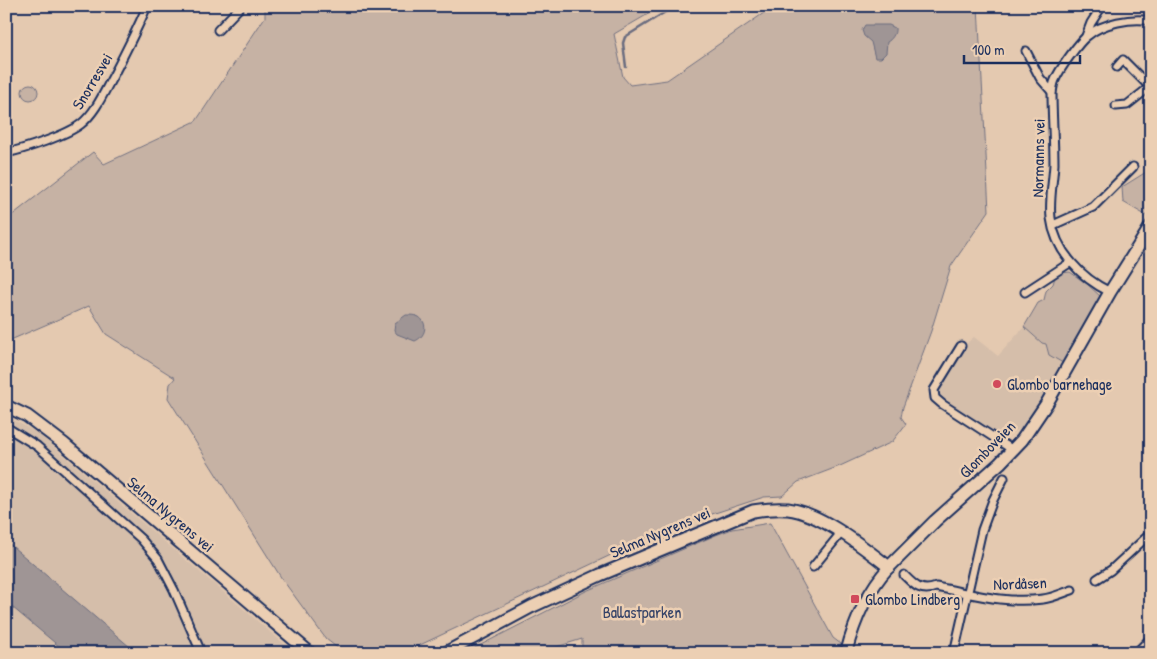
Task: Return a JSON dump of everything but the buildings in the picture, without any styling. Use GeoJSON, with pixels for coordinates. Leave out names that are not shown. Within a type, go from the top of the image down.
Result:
{"type":"FeatureCollection","features":[{"type":"Feature","properties":{"kind":"main road","name":"Glomboveien"},"geometry":{"type":"LineString","coordinates":[[889,567],[935,521],[1013,450],[1047,403],[1110,292],[1151,226]]}},
{"type":"Feature","properties":{"kind":"main road","name":"Selma Nygrens vei"},"geometry":{"type":"LineString","coordinates":[[6,406],[27,416],[64,444],[310,653]]}},
{"type":"Feature","properties":{"kind":"main road","name":"Selma Nygrens vei"},"geometry":{"type":"LineString","coordinates":[[445,653],[531,607],[600,575],[753,511],[770,508],[790,509],[820,519],[889,567]]}},
{"type":"Feature","properties":{"kind":"street","name":"Snorresvei"},"geometry":{"type":"LineString","coordinates":[[6,153],[27,148],[66,132],[81,124],[91,114],[131,42],[146,6]]}},
{"type":"Feature","properties":{"kind":"street"},"geometry":{"type":"LineString","coordinates":[[218,30],[241,6]]}},
{"type":"Feature","properties":{"kind":"street","name":"Normanns vei"},"geometry":{"type":"LineString","coordinates":[[1102,6],[1091,23],[1086,36],[1054,81],[1052,92],[1054,162],[1051,212],[1059,245],[1071,262],[1098,286],[1110,292]]}},
{"type":"Feature","properties":{"kind":"street","name":"Normanns vei"},"geometry":{"type":"LineString","coordinates":[[1086,36],[1098,29],[1114,24],[1131,21],[1151,22]]}},
{"type":"Feature","properties":{"kind":"street"},"geometry":{"type":"LineString","coordinates":[[1026,51],[1040,78],[1052,92]]}},
{"type":"Feature","properties":{"kind":"street"},"geometry":{"type":"LineString","coordinates":[[1116,67],[1123,60],[1150,86],[1127,105],[1116,106]]}},
{"type":"Feature","properties":{"kind":"street"},"geometry":{"type":"LineString","coordinates":[[1053,226],[1093,207],[1133,167]]}},
{"type":"Feature","properties":{"kind":"street"},"geometry":{"type":"LineString","coordinates":[[1025,292],[1071,262]]}},
{"type":"Feature","properties":{"kind":"street"},"geometry":{"type":"LineString","coordinates":[[962,346],[934,390],[935,398],[1013,450]]}},
{"type":"Feature","properties":{"kind":"street"},"geometry":{"type":"LineString","coordinates":[[6,427],[36,446],[141,539],[158,559],[200,650]]}},
{"type":"Feature","properties":{"kind":"street"},"geometry":{"type":"LineString","coordinates":[[954,653],[969,595],[982,530],[993,500],[1004,478]]}},
{"type":"Feature","properties":{"kind":"street"},"geometry":{"type":"LineString","coordinates":[[813,568],[841,533]]}},
{"type":"Feature","properties":{"kind":"street"},"geometry":{"type":"LineString","coordinates":[[1097,579],[1111,570],[1151,533]]}},
{"type":"Feature","properties":{"kind":"street","name":"Glomboveien"},"geometry":{"type":"LineString","coordinates":[[846,653],[857,618],[866,598],[889,567]]}},
{"type":"Feature","properties":{"kind":"street","name":"Nordåsen"},"geometry":{"type":"LineString","coordinates":[[904,574],[917,587],[929,590],[936,586],[969,595],[1006,601],[1043,599],[1072,590]]}},
{"type":"Feature","properties":{"kind":"street"},"geometry":{"type":"LineString","coordinates":[[1136,653],[1151,638]]}},
{"type":"Feature","properties":{"kind":"shaded area"},"geometry":{"type":"Polygon","coordinates":[[[865,25],[889,25],[895,28],[893,36],[887,42],[886,53],[881,58],[875,58],[871,42],[864,36],[862,30],[865,25]]]}},
{"type":"Feature","properties":{"kind":"shaded area"},"geometry":{"type":"Polygon","coordinates":[[[406,315],[418,316],[424,323],[425,327],[421,337],[415,341],[397,334],[394,330],[395,323],[406,315]]]}},
{"type":"Feature","properties":{"kind":"shaded area","name":"Glombo barnehage"},"geometry":{"type":"Polygon","coordinates":[[[1024,327],[1042,343],[1046,344],[1047,350],[1063,363],[1063,366],[1030,421],[1024,427],[1009,434],[993,434],[948,405],[940,398],[937,390],[968,342],[974,337],[998,356],[1024,327]]]}},
{"type":"Feature","properties":{"kind":"shaded area"},"geometry":{"type":"Polygon","coordinates":[[[6,416],[37,433],[295,653],[6,653],[6,416]]]}},
{"type":"Feature","properties":{"kind":"shaded area"},"geometry":{"type":"Polygon","coordinates":[[[6,541],[137,653],[67,653],[6,602],[6,541]]]}},
{"type":"Feature","properties":{"kind":"green space"},"geometry":{"type":"Polygon","coordinates":[[[265,6],[662,6],[614,34],[623,77],[630,85],[667,80],[774,6],[978,6],[989,211],[951,266],[931,331],[903,407],[901,417],[906,424],[892,442],[840,466],[798,482],[782,496],[764,497],[666,529],[403,653],[340,650],[326,639],[282,579],[168,398],[170,384],[175,378],[106,334],[89,306],[6,342],[6,220],[93,152],[104,164],[196,121],[265,17],[265,6]]]}},
{"type":"Feature","properties":{"kind":"green space"},"geometry":{"type":"Polygon","coordinates":[[[27,84],[33,84],[38,89],[36,98],[27,100],[22,95],[22,89],[27,84]]]}},
{"type":"Feature","properties":{"kind":"green space"},"geometry":{"type":"Polygon","coordinates":[[[1151,169],[1151,210],[1147,216],[1123,202],[1122,187],[1151,169]]]}},
{"type":"Feature","properties":{"kind":"green space"},"geometry":{"type":"Polygon","coordinates":[[[1070,272],[1101,297],[1063,363],[1049,355],[1046,344],[1042,343],[1024,327],[1038,303],[1044,300],[1046,291],[1053,284],[1055,277],[1061,273],[1070,272]]]}},
{"type":"Feature","properties":{"kind":"green space","name":"Ballastparken"},"geometry":{"type":"Polygon","coordinates":[[[770,523],[833,638],[841,644],[839,653],[582,653],[582,639],[537,653],[465,653],[586,591],[716,535],[732,529],[770,523]]]}},
{"type":"Feature","properties":{"kind":"waterway"},"geometry":{"type":"LineString","coordinates":[[626,67],[623,43],[625,37],[675,6]]}},
{"type":"Feature","properties":{"kind":"place","name":"Glombo barnehage"},"geometry":{"type":"Point","coordinates":[997,384]}},
{"type":"Feature","properties":{"kind":"place","name":"Glombo Lindberg"},"geometry":{"type":"Point","coordinates":[855,599]}}]}
